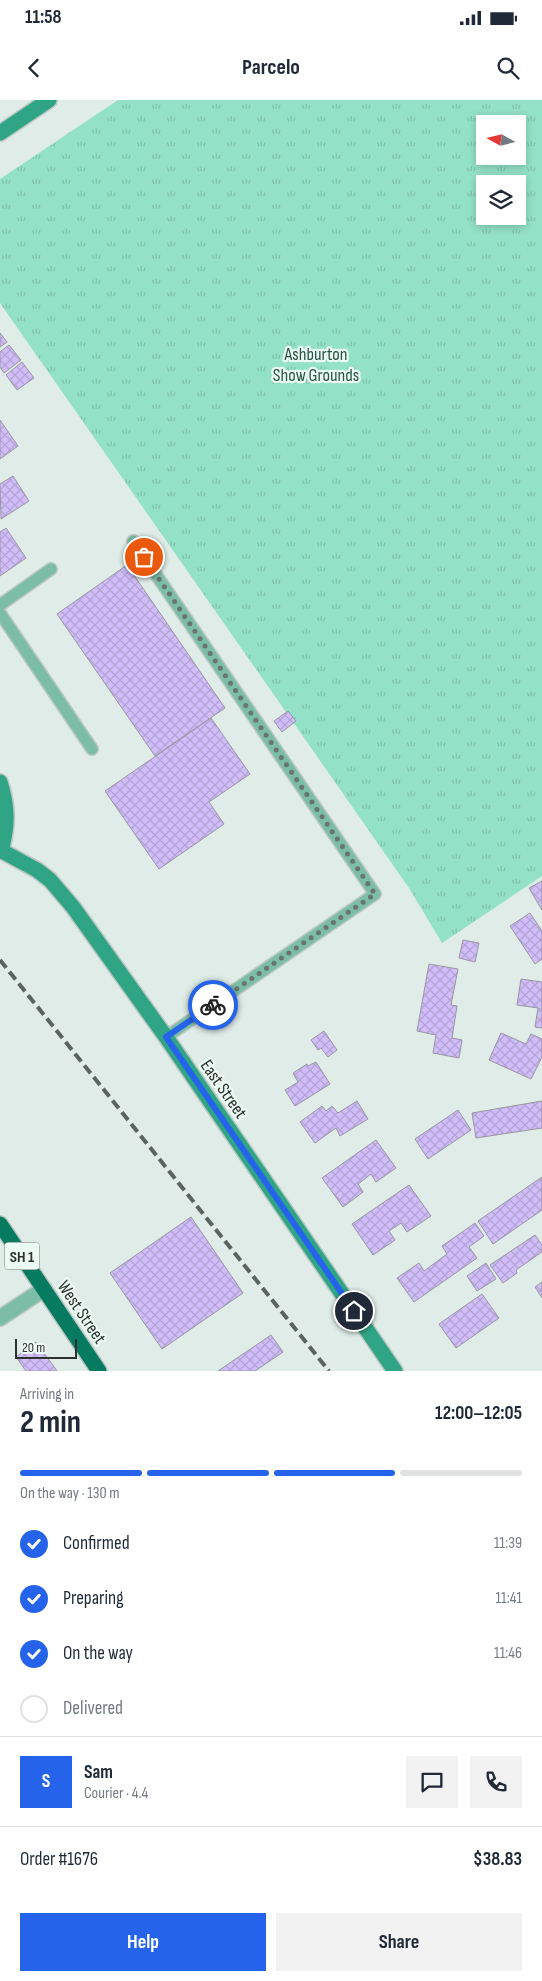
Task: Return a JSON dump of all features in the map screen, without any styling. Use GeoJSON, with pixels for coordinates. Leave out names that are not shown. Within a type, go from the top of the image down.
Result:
{"type":"FeatureCollection","features":[{"type":"Feature","properties":{"kind":"highway","name":"West Street"},"geometry":{"type":"LineString","coordinates":[[0,1224],[99,1371]]}},
{"type":"Feature","properties":{"kind":"main road"},"geometry":{"type":"LineString","coordinates":[[0,134],[49,100]]}},
{"type":"Feature","properties":{"kind":"main road"},"geometry":{"type":"LineString","coordinates":[[0,782],[7,812],[6,830],[1,851]]}},
{"type":"Feature","properties":{"kind":"main road","name":"East Street"},"geometry":{"type":"LineString","coordinates":[[1,851],[37,870],[62,894],[166,1037],[395,1371]]}},
{"type":"Feature","properties":{"kind":"street"},"geometry":{"type":"LineString","coordinates":[[0,1318],[44,1289]]}},
{"type":"Feature","properties":{"kind":"lane"},"geometry":{"type":"LineString","coordinates":[[133,541],[375,894],[166,1037]]}},
{"type":"Feature","properties":{"kind":"lane"},"geometry":{"type":"LineString","coordinates":[[0,605],[51,569]]}},
{"type":"Feature","properties":{"kind":"lane"},"geometry":{"type":"LineString","coordinates":[[0,613],[92,749]]}},
{"type":"Feature","properties":{"kind":"green space","name":"Ashburton Show Grounds"},"geometry":{"type":"Polygon","coordinates":[[[118,100],[542,100],[542,876],[442,943],[409,888],[0,303],[0,179],[118,100]]]}},
{"type":"Feature","properties":{"kind":"building"},"geometry":{"type":"Polygon","coordinates":[[[0,333],[7,342],[0,347],[0,333]]]}},
{"type":"Feature","properties":{"kind":"building"},"geometry":{"type":"Polygon","coordinates":[[[9,345],[21,360],[4,373],[0,367],[0,352],[9,345]]]}},
{"type":"Feature","properties":{"kind":"building"},"geometry":{"type":"Polygon","coordinates":[[[22,362],[34,378],[17,390],[6,375],[22,362]]]}},
{"type":"Feature","properties":{"kind":"building"},"geometry":{"type":"Polygon","coordinates":[[[0,420],[18,446],[0,459],[0,420]]]}},
{"type":"Feature","properties":{"kind":"building"},"geometry":{"type":"Polygon","coordinates":[[[13,476],[29,501],[1,519],[0,484],[13,476]]]}},
{"type":"Feature","properties":{"kind":"building"},"geometry":{"type":"Polygon","coordinates":[[[6,528],[26,558],[0,576],[0,532],[6,528]]]}},
{"type":"Feature","properties":{"kind":"building"},"geometry":{"type":"Polygon","coordinates":[[[127,565],[225,708],[155,756],[57,614],[127,565]]]}},
{"type":"Feature","properties":{"kind":"building"},"geometry":{"type":"Polygon","coordinates":[[[288,711],[296,721],[282,732],[274,721],[288,711]]]}},
{"type":"Feature","properties":{"kind":"building"},"geometry":{"type":"Polygon","coordinates":[[[211,718],[250,774],[209,802],[224,824],[159,869],[105,791],[211,718]]]}},
{"type":"Feature","properties":{"kind":"building"},"geometry":{"type":"Polygon","coordinates":[[[542,881],[542,910],[529,888],[542,881]]]}},
{"type":"Feature","properties":{"kind":"building"},"geometry":{"type":"Polygon","coordinates":[[[530,913],[542,931],[542,959],[535,964],[510,926],[530,913]]]}},
{"type":"Feature","properties":{"kind":"building"},"geometry":{"type":"Polygon","coordinates":[[[463,940],[479,943],[475,962],[459,958],[463,940]]]}},
{"type":"Feature","properties":{"kind":"building"},"geometry":{"type":"Polygon","coordinates":[[[429,964],[458,969],[451,1005],[457,1006],[452,1038],[462,1040],[459,1058],[433,1053],[436,1035],[417,1031],[429,964]]]}},
{"type":"Feature","properties":{"kind":"building"},"geometry":{"type":"Polygon","coordinates":[[[521,979],[542,982],[542,1028],[535,1027],[538,1008],[517,1005],[521,979]]]}},
{"type":"Feature","properties":{"kind":"building"},"geometry":{"type":"Polygon","coordinates":[[[324,1031],[337,1050],[328,1057],[321,1048],[318,1050],[311,1040],[324,1031]]]}},
{"type":"Feature","properties":{"kind":"building"},"geometry":{"type":"Polygon","coordinates":[[[501,1033],[526,1044],[531,1034],[542,1039],[542,1057],[531,1079],[489,1060],[501,1033]]]}},
{"type":"Feature","properties":{"kind":"building"},"geometry":{"type":"Polygon","coordinates":[[[316,1062],[330,1084],[295,1106],[285,1090],[298,1082],[293,1073],[307,1064],[308,1066],[316,1062]]]}},
{"type":"Feature","properties":{"kind":"building"},"geometry":{"type":"Polygon","coordinates":[[[357,1101],[368,1119],[340,1136],[336,1128],[315,1143],[300,1122],[322,1106],[326,1111],[332,1106],[338,1113],[357,1101]]]}},
{"type":"Feature","properties":{"kind":"building"},"geometry":{"type":"Polygon","coordinates":[[[542,1101],[542,1128],[476,1138],[472,1113],[542,1101]]]}},
{"type":"Feature","properties":{"kind":"building"},"geometry":{"type":"Polygon","coordinates":[[[458,1110],[471,1130],[428,1159],[415,1139],[458,1110]]]}},
{"type":"Feature","properties":{"kind":"building"},"geometry":{"type":"Polygon","coordinates":[[[376,1140],[396,1168],[376,1182],[371,1174],[358,1184],[363,1192],[343,1207],[322,1178],[376,1140]]]}},
{"type":"Feature","properties":{"kind":"building"},"geometry":{"type":"Polygon","coordinates":[[[542,1177],[542,1210],[493,1244],[478,1221],[542,1177]]]}},
{"type":"Feature","properties":{"kind":"building"},"geometry":{"type":"Polygon","coordinates":[[[409,1185],[431,1216],[407,1232],[401,1223],[389,1231],[395,1240],[373,1255],[352,1224],[409,1185]]]}},
{"type":"Feature","properties":{"kind":"building"},"geometry":{"type":"Polygon","coordinates":[[[191,1217],[243,1293],[162,1349],[110,1273],[191,1217]]]}},
{"type":"Feature","properties":{"kind":"building"},"geometry":{"type":"Polygon","coordinates":[[[475,1223],[484,1236],[469,1247],[477,1258],[414,1302],[397,1278],[419,1263],[424,1271],[447,1254],[442,1246],[475,1223]]]}},
{"type":"Feature","properties":{"kind":"building"},"geometry":{"type":"Polygon","coordinates":[[[535,1235],[542,1245],[542,1252],[516,1270],[517,1273],[503,1283],[490,1265],[535,1235]]]}},
{"type":"Feature","properties":{"kind":"building"},"geometry":{"type":"Polygon","coordinates":[[[486,1263],[496,1279],[477,1291],[467,1276],[486,1263]]]}},
{"type":"Feature","properties":{"kind":"building"},"geometry":{"type":"Polygon","coordinates":[[[542,1282],[542,1298],[535,1287],[542,1282]]]}},
{"type":"Feature","properties":{"kind":"building"},"geometry":{"type":"Polygon","coordinates":[[[482,1294],[499,1318],[456,1348],[439,1324],[482,1294]]]}},
{"type":"Feature","properties":{"kind":"building"},"geometry":{"type":"Polygon","coordinates":[[[271,1335],[283,1352],[255,1371],[218,1371],[271,1335]]]}},
{"type":"Feature","properties":{"kind":"building"},"geometry":{"type":"Polygon","coordinates":[[[36,1342],[57,1371],[26,1371],[16,1357],[36,1342]]]}},
{"type":"Feature","properties":{"kind":"railway"},"geometry":{"type":"LineString","coordinates":[[0,960],[329,1371]]}},
{"type":"Feature","properties":{"kind":"way so far"},"geometry":{"type":"LineString","coordinates":[[144,557],[375,894],[213,1005]]}},
{"type":"Feature","properties":{"kind":"route"},"geometry":{"type":"LineString","coordinates":[[213,1005],[166,1037],[354,1311]]}}]}
